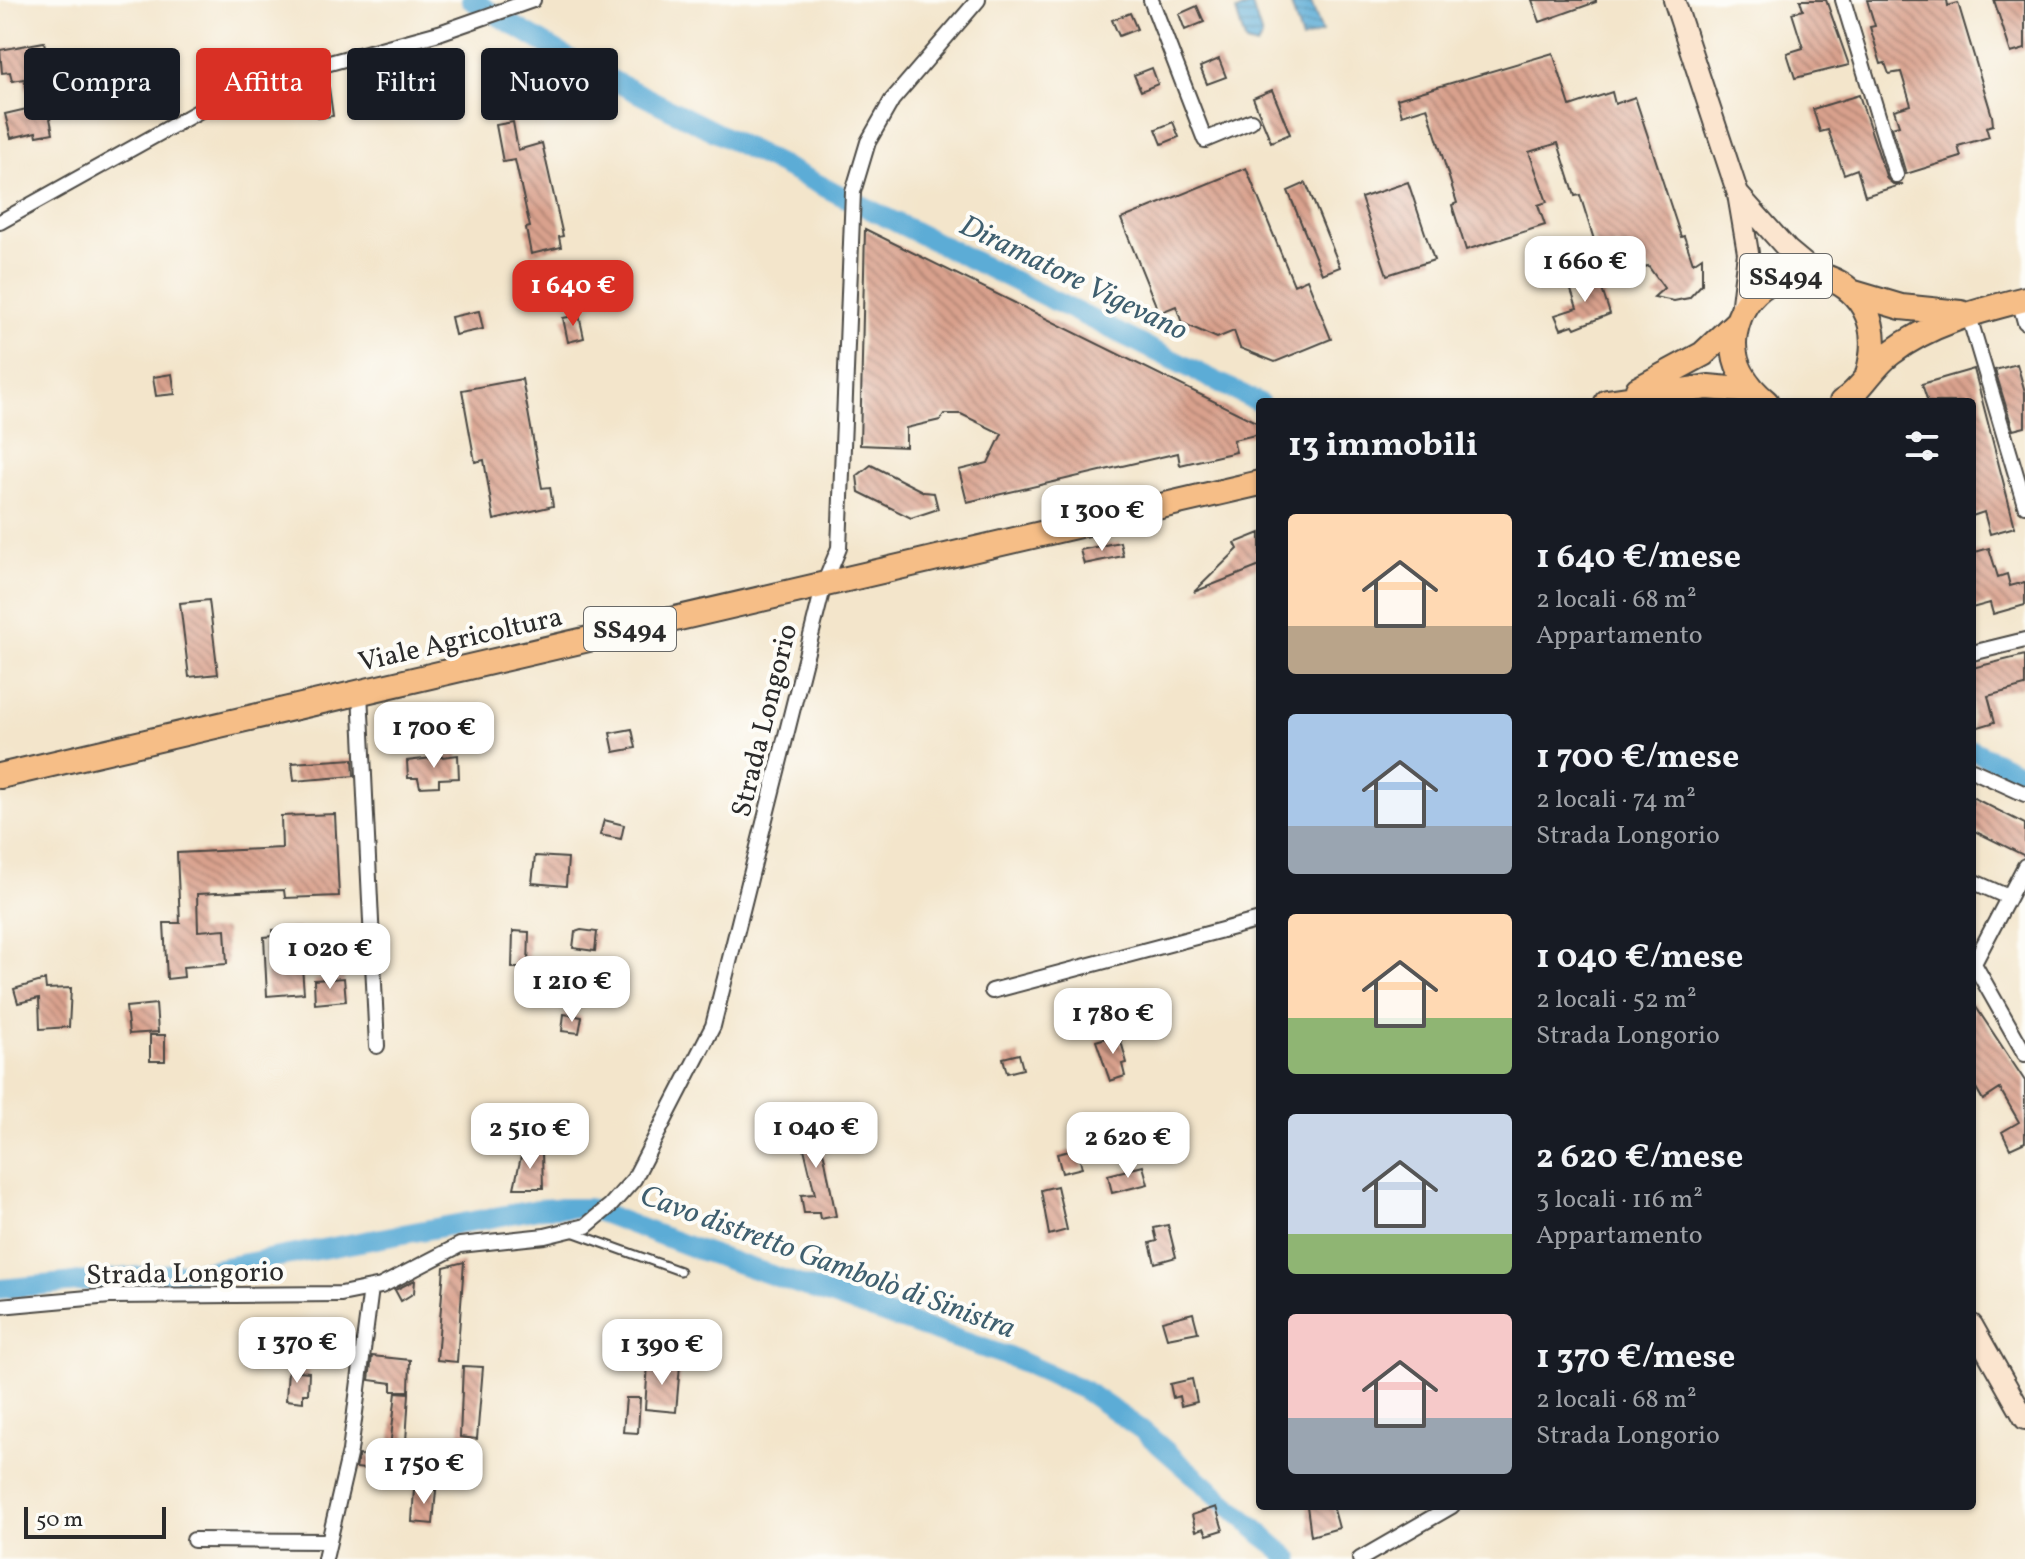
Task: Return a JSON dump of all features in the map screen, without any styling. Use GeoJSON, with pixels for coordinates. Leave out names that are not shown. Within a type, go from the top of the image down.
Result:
{"type":"FeatureCollection","features":[{"type":"Feature","properties":{"kind":"main road"},"geometry":{"type":"LineString","coordinates":[[1674,0],[1738,194],[1748,253],[1739,317]]}},
{"type":"Feature","properties":{"kind":"main road"},"geometry":{"type":"LineString","coordinates":[[1738,194],[1788,250],[1818,275]]}},
{"type":"Feature","properties":{"kind":"main road","name":"SS494"},"geometry":{"type":"LineString","coordinates":[[1618,398],[1703,354],[1765,285],[1782,277],[1818,275],[1837,281],[1854,293],[1901,307],[1968,313],[2023,307]]}},
{"type":"Feature","properties":{"kind":"main road","name":"SS494"},"geometry":{"type":"LineString","coordinates":[[1854,293],[1867,311],[1874,331],[1874,353],[1868,374]]}},
{"type":"Feature","properties":{"kind":"main road","name":"SS494"},"geometry":{"type":"LineString","coordinates":[[1848,398],[1868,374],[1909,341],[1968,313]]}},
{"type":"Feature","properties":{"kind":"main road","name":"SS494"},"geometry":{"type":"LineString","coordinates":[[1739,317],[1736,358],[1759,396]]}},
{"type":"Feature","properties":{"kind":"main road","name":"SS494"},"geometry":{"type":"LineString","coordinates":[[1633,398],[1708,387],[1759,396]]}},
{"type":"Feature","properties":{"kind":"main road","name":"Viale Agricoltura"},"geometry":{"type":"LineString","coordinates":[[0,776],[1256,484]]}},
{"type":"Feature","properties":{"kind":"main road"},"geometry":{"type":"LineString","coordinates":[[1976,1332],[2025,1419]]}},
{"type":"Feature","properties":{"kind":"street"},"geometry":{"type":"LineString","coordinates":[[0,222],[201,110],[304,70],[483,19],[533,0]]}},
{"type":"Feature","properties":{"kind":"street","name":"Strada Longorio"},"geometry":{"type":"LineString","coordinates":[[0,1306],[110,1296],[341,1294],[371,1288],[460,1245],[570,1231],[610,1206],[634,1179],[713,1026],[824,584],[839,548],[853,192],[868,142],[892,100],[978,0]]}},
{"type":"Feature","properties":{"kind":"street"},"geometry":{"type":"LineString","coordinates":[[1151,0],[1205,140],[1251,121]]}},
{"type":"Feature","properties":{"kind":"street"},"geometry":{"type":"LineString","coordinates":[[1843,0],[1896,175]]}},
{"type":"Feature","properties":{"kind":"street"},"geometry":{"type":"LineString","coordinates":[[1968,313],[2025,505]]}},
{"type":"Feature","properties":{"kind":"street"},"geometry":{"type":"LineString","coordinates":[[1976,652],[2025,640]]}},
{"type":"Feature","properties":{"kind":"street"},"geometry":{"type":"LineString","coordinates":[[360,692],[377,1046]]}},
{"type":"Feature","properties":{"kind":"street"},"geometry":{"type":"LineString","coordinates":[[1976,772],[2025,794]]}},
{"type":"Feature","properties":{"kind":"street"},"geometry":{"type":"LineString","coordinates":[[1976,960],[2025,866]]}},
{"type":"Feature","properties":{"kind":"street"},"geometry":{"type":"LineString","coordinates":[[1976,883],[2008,897]]}},
{"type":"Feature","properties":{"kind":"street"},"geometry":{"type":"LineString","coordinates":[[992,991],[1256,921]]}},
{"type":"Feature","properties":{"kind":"street"},"geometry":{"type":"LineString","coordinates":[[1976,971],[2025,1054]]}},
{"type":"Feature","properties":{"kind":"street"},"geometry":{"type":"LineString","coordinates":[[325,1559],[350,1451],[371,1288]]}},
{"type":"Feature","properties":{"kind":"street"},"geometry":{"type":"LineString","coordinates":[[1360,1559],[1445,1510]]}},
{"type":"Feature","properties":{"kind":"street"},"geometry":{"type":"LineString","coordinates":[[194,1540],[329,1541]]}},
{"type":"Feature","properties":{"kind":"lane"},"geometry":{"type":"LineString","coordinates":[[570,1231],[680,1271]]}},
{"type":"Feature","properties":{"kind":"water"},"geometry":{"type":"Polygon","coordinates":[[[1310,0],[1322,32],[1302,40],[1291,4],[1310,0]]]}},
{"type":"Feature","properties":{"kind":"water"},"geometry":{"type":"Polygon","coordinates":[[[1252,5],[1262,37],[1257,46],[1246,43],[1236,11],[1252,5]]]}},
{"type":"Feature","properties":{"kind":"building"},"geometry":{"type":"Polygon","coordinates":[[[1532,0],[1596,0],[1596,2],[1540,22],[1532,0]]]}},
{"type":"Feature","properties":{"kind":"building"},"geometry":{"type":"Polygon","coordinates":[[[1800,0],[1826,0],[1849,65],[1795,78],[1787,53],[1803,48],[1792,13],[1803,10],[1800,0]]]}},
{"type":"Feature","properties":{"kind":"building"},"geometry":{"type":"Polygon","coordinates":[[[1867,0],[1947,0],[1948,6],[1958,3],[1992,116],[1993,125],[1986,127],[1989,137],[1958,146],[1961,157],[1906,174],[1892,127],[1899,125],[1894,110],[1911,105],[1901,72],[1889,74],[1885,63],[1881,64],[1870,27],[1875,26],[1867,0]]]}},
{"type":"Feature","properties":{"kind":"building"},"geometry":{"type":"Polygon","coordinates":[[[1994,0],[2025,0],[2025,49],[2011,53],[1994,0]]]}},
{"type":"Feature","properties":{"kind":"building"},"geometry":{"type":"Polygon","coordinates":[[[1197,6],[1204,22],[1185,30],[1179,14],[1197,6]]]}},
{"type":"Feature","properties":{"kind":"building"},"geometry":{"type":"Polygon","coordinates":[[[1130,13],[1137,29],[1119,36],[1112,20],[1130,13]]]}},
{"type":"Feature","properties":{"kind":"building"},"geometry":{"type":"Polygon","coordinates":[[[44,42],[45,48],[24,48],[24,79],[12,81],[10,72],[2,73],[0,50],[44,42]]]}},
{"type":"Feature","properties":{"kind":"building"},"geometry":{"type":"Polygon","coordinates":[[[1553,53],[1570,106],[1612,92],[1615,104],[1635,97],[1681,237],[1684,236],[1693,263],[1702,257],[1702,284],[1689,298],[1674,301],[1654,297],[1664,288],[1648,266],[1639,269],[1633,252],[1621,256],[1618,245],[1602,250],[1596,246],[1580,195],[1575,196],[1558,143],[1529,152],[1547,202],[1538,205],[1545,225],[1466,250],[1452,205],[1457,203],[1427,107],[1402,115],[1397,99],[1553,53]]]}},
{"type":"Feature","properties":{"kind":"building"},"geometry":{"type":"Polygon","coordinates":[[[1219,59],[1226,77],[1207,84],[1200,67],[1219,59]]]}},
{"type":"Feature","properties":{"kind":"building"},"geometry":{"type":"Polygon","coordinates":[[[1152,68],[1158,84],[1141,91],[1134,75],[1152,68]]]}},
{"type":"Feature","properties":{"kind":"building"},"geometry":{"type":"Polygon","coordinates":[[[1272,90],[1290,134],[1271,142],[1253,98],[1272,90]]]}},
{"type":"Feature","properties":{"kind":"building"},"geometry":{"type":"Polygon","coordinates":[[[1859,95],[1887,179],[1893,184],[1903,184],[1865,196],[1857,169],[1844,174],[1828,130],[1820,132],[1813,109],[1859,95]]]}},
{"type":"Feature","properties":{"kind":"building"},"geometry":{"type":"Polygon","coordinates":[[[24,110],[24,120],[50,120],[53,133],[37,136],[36,132],[11,138],[5,114],[24,110]]]}},
{"type":"Feature","properties":{"kind":"building"},"geometry":{"type":"Polygon","coordinates":[[[513,122],[518,150],[542,143],[563,236],[559,237],[561,247],[531,254],[526,228],[530,227],[515,160],[503,162],[496,125],[513,122]]]}},
{"type":"Feature","properties":{"kind":"building"},"geometry":{"type":"Polygon","coordinates":[[[1173,122],[1179,137],[1162,144],[1156,129],[1173,122]]]}},
{"type":"Feature","properties":{"kind":"building"},"geometry":{"type":"Polygon","coordinates":[[[1246,168],[1294,285],[1307,279],[1331,339],[1275,362],[1240,348],[1234,331],[1217,338],[1182,323],[1176,306],[1159,313],[1121,219],[1246,168]]]}},
{"type":"Feature","properties":{"kind":"building"},"geometry":{"type":"Polygon","coordinates":[[[1408,182],[1434,260],[1387,275],[1361,198],[1408,182]]]}},
{"type":"Feature","properties":{"kind":"building"},"geometry":{"type":"Polygon","coordinates":[[[1306,183],[1340,267],[1322,274],[1288,191],[1306,183]]]}},
{"type":"Feature","properties":{"kind":"building"},"geometry":{"type":"Polygon","coordinates":[[[865,229],[1256,422],[1256,435],[1233,440],[1236,452],[1180,465],[1178,453],[967,502],[959,470],[988,463],[1002,434],[961,414],[944,414],[940,420],[906,428],[906,447],[860,445],[865,229]]]}},
{"type":"Feature","properties":{"kind":"building"},"geometry":{"type":"Polygon","coordinates":[[[1597,274],[1610,314],[1575,328],[1573,325],[1561,329],[1555,315],[1577,308],[1569,284],[1597,274]]]}},
{"type":"Feature","properties":{"kind":"building"},"geometry":{"type":"Polygon","coordinates":[[[479,311],[483,329],[455,335],[451,317],[479,311]]]}},
{"type":"Feature","properties":{"kind":"building"},"geometry":{"type":"Polygon","coordinates":[[[579,315],[584,338],[568,342],[563,318],[579,315]]]}},
{"type":"Feature","properties":{"kind":"building"},"geometry":{"type":"Polygon","coordinates":[[[2017,364],[2025,392],[2025,427],[2013,430],[1995,370],[2017,364]]]}},
{"type":"Feature","properties":{"kind":"building"},"geometry":{"type":"Polygon","coordinates":[[[1974,369],[2015,527],[1990,534],[1984,512],[1976,515],[1976,398],[1927,398],[1922,384],[1974,369]]]}},
{"type":"Feature","properties":{"kind":"building"},"geometry":{"type":"Polygon","coordinates":[[[172,374],[175,394],[156,396],[153,377],[172,374]]]}},
{"type":"Feature","properties":{"kind":"building"},"geometry":{"type":"Polygon","coordinates":[[[522,379],[542,488],[550,487],[553,506],[494,520],[484,460],[475,462],[462,390],[522,379]]]}},
{"type":"Feature","properties":{"kind":"building"},"geometry":{"type":"Polygon","coordinates":[[[871,465],[924,492],[934,493],[938,509],[911,518],[859,492],[857,476],[871,465]]]}},
{"type":"Feature","properties":{"kind":"building"},"geometry":{"type":"Polygon","coordinates":[[[1256,535],[1256,568],[1194,592],[1238,549],[1235,543],[1256,535]]]}},
{"type":"Feature","properties":{"kind":"building"},"geometry":{"type":"Polygon","coordinates":[[[1120,542],[1123,556],[1084,564],[1080,550],[1120,542]]]}},
{"type":"Feature","properties":{"kind":"building"},"geometry":{"type":"Polygon","coordinates":[[[1989,548],[1998,577],[2007,574],[2010,586],[2025,582],[2025,605],[1993,614],[1990,603],[1976,607],[1976,552],[1989,548]]]}},
{"type":"Feature","properties":{"kind":"building"},"geometry":{"type":"Polygon","coordinates":[[[209,600],[218,674],[189,677],[180,603],[209,600]]]}},
{"type":"Feature","properties":{"kind":"building"},"geometry":{"type":"Polygon","coordinates":[[[2025,655],[2025,686],[1988,696],[1995,722],[1976,728],[1976,667],[2025,655]]]}},
{"type":"Feature","properties":{"kind":"building"},"geometry":{"type":"Polygon","coordinates":[[[632,729],[636,748],[614,752],[610,733],[632,729]]]}},
{"type":"Feature","properties":{"kind":"building"},"geometry":{"type":"Polygon","coordinates":[[[458,755],[459,778],[439,779],[439,786],[420,787],[418,778],[408,778],[407,761],[458,755]]]}},
{"type":"Feature","properties":{"kind":"building"},"geometry":{"type":"Polygon","coordinates":[[[353,759],[354,776],[294,781],[292,763],[353,759]]]}},
{"type":"Feature","properties":{"kind":"building"},"geometry":{"type":"Polygon","coordinates":[[[1976,799],[2025,824],[2025,856],[1976,832],[1976,799]]]}},
{"type":"Feature","properties":{"kind":"building"},"geometry":{"type":"Polygon","coordinates":[[[335,814],[339,896],[285,898],[284,890],[197,894],[198,931],[225,929],[227,964],[183,967],[184,977],[167,979],[164,923],[180,923],[177,853],[282,848],[281,816],[335,814]]]}},
{"type":"Feature","properties":{"kind":"building"},"geometry":{"type":"Polygon","coordinates":[[[604,820],[624,825],[621,839],[600,835],[604,820]]]}},
{"type":"Feature","properties":{"kind":"building"},"geometry":{"type":"Polygon","coordinates":[[[535,856],[568,858],[566,886],[532,883],[535,856]]]}},
{"type":"Feature","properties":{"kind":"building"},"geometry":{"type":"Polygon","coordinates":[[[299,928],[304,993],[267,996],[264,937],[273,936],[273,930],[299,928]]]}},
{"type":"Feature","properties":{"kind":"building"},"geometry":{"type":"Polygon","coordinates":[[[513,931],[529,932],[528,968],[512,968],[513,931]]]}},
{"type":"Feature","properties":{"kind":"building"},"geometry":{"type":"Polygon","coordinates":[[[575,932],[597,932],[595,951],[573,948],[575,932]]]}},
{"type":"Feature","properties":{"kind":"building"},"geometry":{"type":"Polygon","coordinates":[[[344,978],[346,1001],[315,1004],[314,980],[344,978]]]}},
{"type":"Feature","properties":{"kind":"building"},"geometry":{"type":"Polygon","coordinates":[[[45,980],[46,989],[71,988],[69,1027],[40,1029],[39,998],[18,1003],[14,989],[45,980]]]}},
{"type":"Feature","properties":{"kind":"building"},"geometry":{"type":"Polygon","coordinates":[[[156,1004],[158,1032],[129,1034],[126,1007],[156,1004]]]}},
{"type":"Feature","properties":{"kind":"building"},"geometry":{"type":"Polygon","coordinates":[[[1976,1007],[2025,1081],[2025,1142],[2010,1149],[2002,1132],[2019,1122],[2000,1089],[1983,1100],[1976,1088],[1976,1007]]]}},
{"type":"Feature","properties":{"kind":"building"},"geometry":{"type":"Polygon","coordinates":[[[564,1014],[582,1017],[579,1033],[562,1031],[564,1014]]]}},
{"type":"Feature","properties":{"kind":"building"},"geometry":{"type":"Polygon","coordinates":[[[1119,1034],[1127,1063],[1122,1064],[1125,1076],[1110,1081],[1096,1041],[1119,1034]]]}},
{"type":"Feature","properties":{"kind":"building"},"geometry":{"type":"Polygon","coordinates":[[[150,1035],[165,1035],[165,1061],[150,1061],[150,1035]]]}},
{"type":"Feature","properties":{"kind":"building"},"geometry":{"type":"Polygon","coordinates":[[[1019,1054],[1023,1069],[1007,1073],[1003,1058],[1019,1054]]]}},
{"type":"Feature","properties":{"kind":"building"},"geometry":{"type":"Polygon","coordinates":[[[810,1111],[824,1155],[836,1216],[820,1219],[819,1213],[804,1213],[801,1195],[815,1194],[796,1115],[810,1111]]]}},
{"type":"Feature","properties":{"kind":"building"},"geometry":{"type":"Polygon","coordinates":[[[1077,1149],[1082,1168],[1062,1173],[1057,1154],[1077,1149]]]}},
{"type":"Feature","properties":{"kind":"building"},"geometry":{"type":"Polygon","coordinates":[[[522,1152],[542,1153],[543,1188],[514,1188],[522,1152]]]}},
{"type":"Feature","properties":{"kind":"building"},"geometry":{"type":"Polygon","coordinates":[[[1143,1166],[1148,1184],[1112,1193],[1108,1175],[1143,1166]]]}},
{"type":"Feature","properties":{"kind":"building"},"geometry":{"type":"Polygon","coordinates":[[[1057,1186],[1067,1230],[1049,1235],[1041,1190],[1057,1186]]]}},
{"type":"Feature","properties":{"kind":"building"},"geometry":{"type":"Polygon","coordinates":[[[1168,1225],[1176,1257],[1155,1263],[1150,1243],[1157,1241],[1154,1228],[1168,1225]]]}},
{"type":"Feature","properties":{"kind":"building"},"geometry":{"type":"Polygon","coordinates":[[[464,1262],[457,1362],[437,1360],[444,1267],[464,1262]]]}},
{"type":"Feature","properties":{"kind":"building"},"geometry":{"type":"Polygon","coordinates":[[[415,1280],[414,1293],[401,1301],[395,1290],[415,1280]]]}},
{"type":"Feature","properties":{"kind":"building"},"geometry":{"type":"Polygon","coordinates":[[[1193,1313],[1198,1332],[1167,1338],[1162,1321],[1193,1313]]]}},
{"type":"Feature","properties":{"kind":"building"},"geometry":{"type":"Polygon","coordinates":[[[272,1338],[298,1340],[297,1362],[271,1360],[272,1338]]]}},
{"type":"Feature","properties":{"kind":"building"},"geometry":{"type":"Polygon","coordinates":[[[372,1356],[410,1360],[409,1391],[392,1391],[392,1383],[369,1380],[372,1356]]]}},
{"type":"Feature","properties":{"kind":"building"},"geometry":{"type":"Polygon","coordinates":[[[648,1363],[680,1365],[676,1412],[645,1409],[648,1363]]]}},
{"type":"Feature","properties":{"kind":"building"},"geometry":{"type":"Polygon","coordinates":[[[463,1366],[483,1367],[477,1439],[460,1437],[463,1366]]]}},
{"type":"Feature","properties":{"kind":"building"},"geometry":{"type":"Polygon","coordinates":[[[288,1370],[309,1372],[308,1394],[303,1394],[303,1402],[286,1400],[288,1370]]]}},
{"type":"Feature","properties":{"kind":"building"},"geometry":{"type":"Polygon","coordinates":[[[1192,1379],[1197,1402],[1181,1406],[1179,1396],[1173,1398],[1170,1384],[1192,1379]]]}},
{"type":"Feature","properties":{"kind":"building"},"geometry":{"type":"Polygon","coordinates":[[[396,1392],[409,1393],[404,1474],[356,1468],[359,1455],[389,1458],[396,1392]]]}},
{"type":"Feature","properties":{"kind":"building"},"geometry":{"type":"Polygon","coordinates":[[[626,1398],[640,1398],[638,1433],[623,1432],[626,1398]]]}},
{"type":"Feature","properties":{"kind":"building"},"geometry":{"type":"Polygon","coordinates":[[[414,1489],[436,1490],[433,1524],[412,1522],[414,1489]]]}},
{"type":"Feature","properties":{"kind":"building"},"geometry":{"type":"Polygon","coordinates":[[[1216,1507],[1223,1530],[1207,1535],[1204,1528],[1196,1531],[1192,1515],[1216,1507]]]}},
{"type":"Feature","properties":{"kind":"building"},"geometry":{"type":"Polygon","coordinates":[[[1308,1510],[1334,1510],[1339,1528],[1311,1536],[1308,1510]]]}},
{"type":"Feature","properties":{"kind":"waterway","name":"Diramatore Vigevano"},"geometry":{"type":"LineString","coordinates":[[471,0],[574,61],[846,198]]}},
{"type":"Feature","properties":{"kind":"waterway","name":"Diramatore Vigevano"},"geometry":{"type":"LineString","coordinates":[[861,205],[1256,401]]}},
{"type":"Feature","properties":{"kind":"waterway","name":"Diramatore Vigevano"},"geometry":{"type":"LineString","coordinates":[[1976,752],[2025,776]]}},
{"type":"Feature","properties":{"kind":"waterway","name":"Cavo distretto Gambolò di Sinistra"},"geometry":{"type":"LineString","coordinates":[[0,1289],[208,1270],[544,1208],[588,1208],[696,1249],[1015,1359],[1084,1390],[1142,1430],[1290,1559]]}}]}
